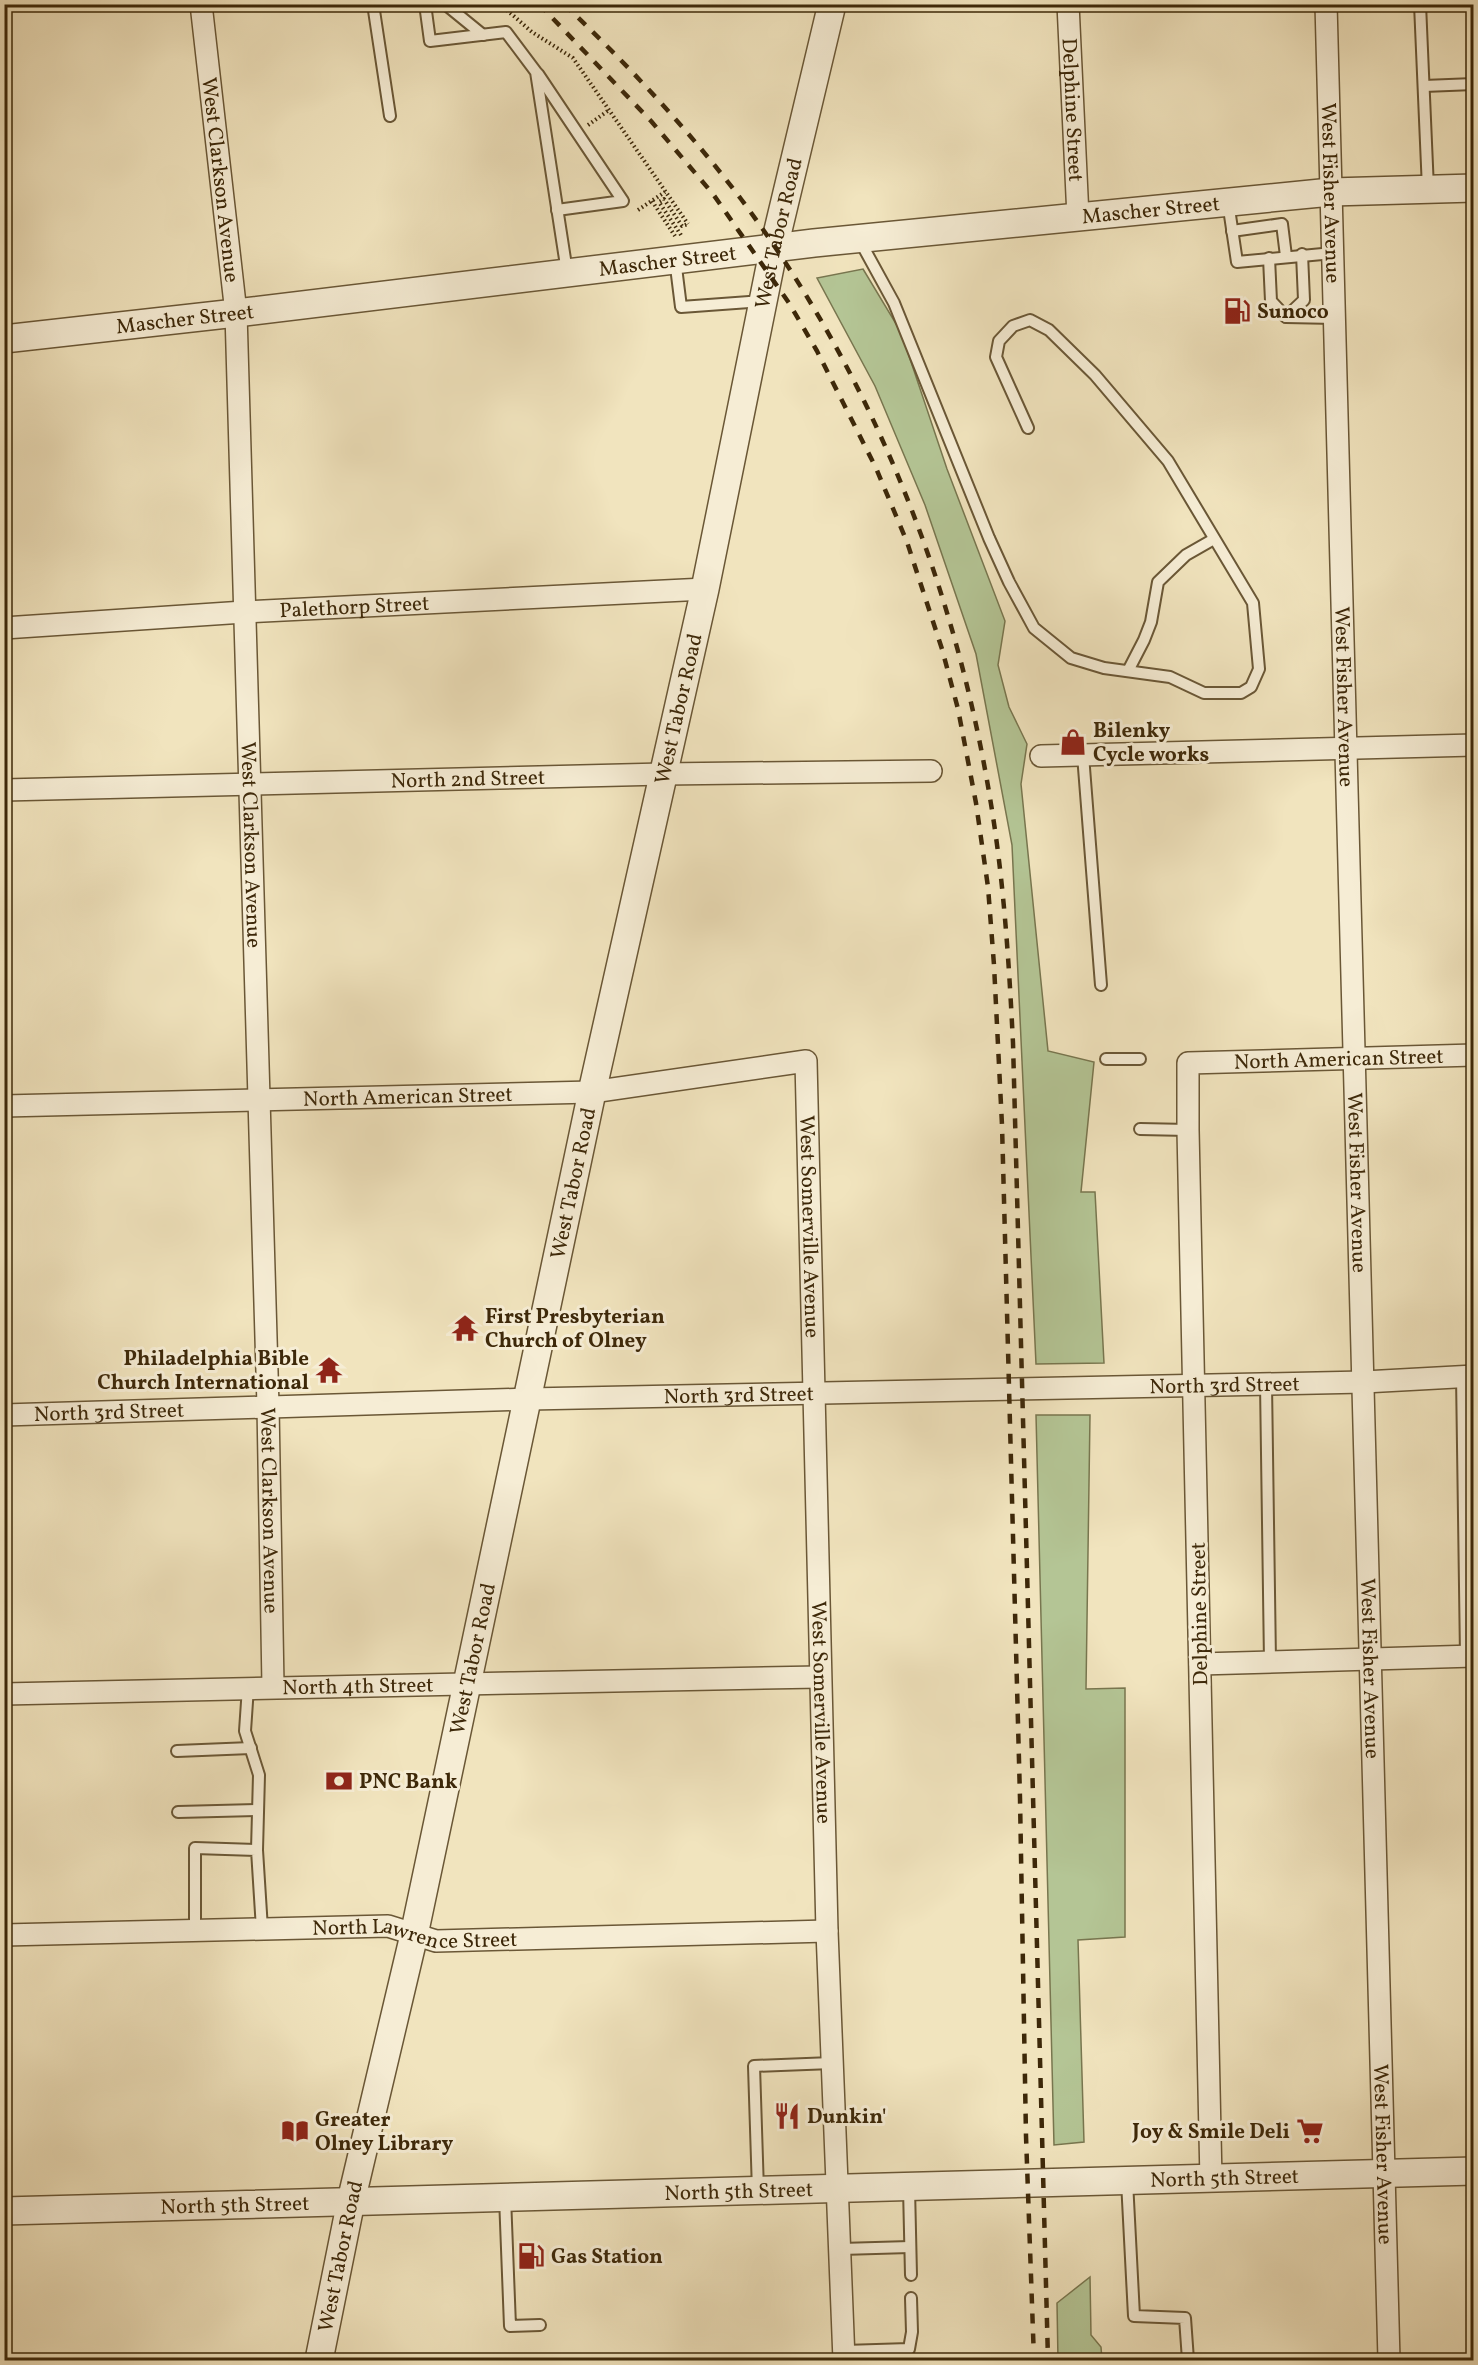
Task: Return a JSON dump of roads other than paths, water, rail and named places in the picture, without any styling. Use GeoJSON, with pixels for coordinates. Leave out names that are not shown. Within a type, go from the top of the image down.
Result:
{"type":"FeatureCollection","features":[{"type":"Feature","properties":{"kind":"street","name":"West Clarkson Avenue"},"geometry":{"type":"LineString","coordinates":[[201,4],[236,313],[268,1406],[273,1686]]}},
{"type":"Feature","properties":{"kind":"street","name":"West Tabor Road"},"geometry":{"type":"LineString","coordinates":[[319,2361],[351,2201],[414,1935],[592,1092],[705,589],[774,247],[832,4]]}},
{"type":"Feature","properties":{"kind":"street","name":"Delphine Street"},"geometry":{"type":"LineString","coordinates":[[1068,4],[1078,217]]}},
{"type":"Feature","properties":{"kind":"street","name":"West Fisher Avenue"},"geometry":{"type":"LineString","coordinates":[[1326,4],[1389,2361]]}},
{"type":"Feature","properties":{"kind":"street","name":"Mascher Street"},"geometry":{"type":"LineString","coordinates":[[4,339],[567,272],[677,243],[774,247],[1228,202],[1281,210],[1331,192],[1473,188]]}},
{"type":"Feature","properties":{"kind":"street","name":"Palethorp Street"},"geometry":{"type":"LineString","coordinates":[[4,628],[244,612],[705,589]]}},
{"type":"Feature","properties":{"kind":"street"},"geometry":{"type":"LineString","coordinates":[[1041,756],[1473,745]]}},
{"type":"Feature","properties":{"kind":"street","name":"North 2nd Street"},"geometry":{"type":"LineString","coordinates":[[4,790],[663,774],[930,771]]}},
{"type":"Feature","properties":{"kind":"street","name":"North American Street"},"geometry":{"type":"LineString","coordinates":[[1202,1063],[1473,1055]]}},
{"type":"Feature","properties":{"kind":"street","name":"North American Street"},"geometry":{"type":"LineString","coordinates":[[4,1106],[592,1092],[806,1061],[806,1064]]}},
{"type":"Feature","properties":{"kind":"street","name":"Delphine Street"},"geometry":{"type":"LineString","coordinates":[[1202,1063],[1188,1063],[1188,1130],[1211,2180]]}},
{"type":"Feature","properties":{"kind":"street","name":"West Somerville Avenue"},"geometry":{"type":"LineString","coordinates":[[806,1064],[820,1677],[844,2356]]}},
{"type":"Feature","properties":{"kind":"street","name":"North 3rd Street"},"geometry":{"type":"LineString","coordinates":[[4,1415],[529,1399],[1364,1382],[1468,1376]]}},
{"type":"Feature","properties":{"kind":"street"},"geometry":{"type":"LineString","coordinates":[[1200,1664],[1470,1656]]}},
{"type":"Feature","properties":{"kind":"street","name":"North 4th Street"},"geometry":{"type":"LineString","coordinates":[[4,1694],[273,1686],[466,1685],[820,1677]]}},
{"type":"Feature","properties":{"kind":"street","name":"North Lawrence Street"},"geometry":{"type":"LineString","coordinates":[[4,1935],[388,1926],[436,1941],[828,1931]]}},
{"type":"Feature","properties":{"kind":"street","name":"North 5th Street"},"geometry":{"type":"LineString","coordinates":[[4,2211],[505,2196],[1211,2180],[1473,2171]]}},
{"type":"Feature","properties":{"kind":"lane"},"geometry":{"type":"LineString","coordinates":[[373,4],[390,116]]}},
{"type":"Feature","properties":{"kind":"lane"},"geometry":{"type":"LineString","coordinates":[[424,4],[430,41],[506,32],[578,132],[623,201],[557,210]]}},
{"type":"Feature","properties":{"kind":"lane"},"geometry":{"type":"LineString","coordinates":[[445,4],[483,35]]}},
{"type":"Feature","properties":{"kind":"lane"},"geometry":{"type":"LineString","coordinates":[[1420,4],[1428,189]]}},
{"type":"Feature","properties":{"kind":"lane"},"geometry":{"type":"LineString","coordinates":[[536,72],[567,272]]}},
{"type":"Feature","properties":{"kind":"lane"},"geometry":{"type":"LineString","coordinates":[[1424,86],[1473,84]]}},
{"type":"Feature","properties":{"kind":"lane"},"geometry":{"type":"LineString","coordinates":[[1228,202],[1237,262],[1302,254],[1333,253]]}},
{"type":"Feature","properties":{"kind":"lane"},"geometry":{"type":"LineString","coordinates":[[1232,231],[1281,210],[1286,256]]}},
{"type":"Feature","properties":{"kind":"lane"},"geometry":{"type":"LineString","coordinates":[[858,238],[894,303],[989,538],[1034,628],[1071,658],[1104,668],[1170,677],[1204,693],[1241,693],[1251,687],[1259,669],[1252,603],[1214,539],[1160,452],[1095,375],[1049,330],[1030,320],[1012,326],[999,341],[996,357],[1028,428]]}},
{"type":"Feature","properties":{"kind":"lane"},"geometry":{"type":"LineString","coordinates":[[677,243],[681,308],[763,301]]}},
{"type":"Feature","properties":{"kind":"lane"},"geometry":{"type":"LineString","coordinates":[[1286,318],[1304,300],[1302,254]]}},
{"type":"Feature","properties":{"kind":"lane"},"geometry":{"type":"LineString","coordinates":[[1269,258],[1272,301],[1286,318]]}},
{"type":"Feature","properties":{"kind":"lane"},"geometry":{"type":"LineString","coordinates":[[1286,318],[1335,318]]}},
{"type":"Feature","properties":{"kind":"lane"},"geometry":{"type":"LineString","coordinates":[[1128,670],[1151,622],[1158,582],[1186,555],[1214,539]]}},
{"type":"Feature","properties":{"kind":"lane"},"geometry":{"type":"LineString","coordinates":[[1083,755],[1101,986]]}},
{"type":"Feature","properties":{"kind":"lane"},"geometry":{"type":"LineString","coordinates":[[1106,1059],[1140,1059]]}},
{"type":"Feature","properties":{"kind":"lane"},"geometry":{"type":"LineString","coordinates":[[1140,1129],[1188,1130]]}},
{"type":"Feature","properties":{"kind":"lane"},"geometry":{"type":"LineString","coordinates":[[1468,1376],[1470,1656]]}},
{"type":"Feature","properties":{"kind":"lane"},"geometry":{"type":"LineString","coordinates":[[1266,1384],[1270,1661]]}},
{"type":"Feature","properties":{"kind":"lane"},"geometry":{"type":"LineString","coordinates":[[248,1687],[246,1731],[259,1775],[257,1850],[262,1929]]}},
{"type":"Feature","properties":{"kind":"lane"},"geometry":{"type":"LineString","coordinates":[[177,1751],[251,1748]]}},
{"type":"Feature","properties":{"kind":"lane"},"geometry":{"type":"LineString","coordinates":[[178,1812],[258,1810]]}},
{"type":"Feature","properties":{"kind":"lane"},"geometry":{"type":"LineString","coordinates":[[195,1930],[195,1848],[257,1850]]}},
{"type":"Feature","properties":{"kind":"lane"},"geometry":{"type":"LineString","coordinates":[[758,2191],[754,2066],[832,2063]]}},
{"type":"Feature","properties":{"kind":"lane"},"geometry":{"type":"LineString","coordinates":[[1127,2181],[1134,2316],[1185,2318],[1188,2361]]}},
{"type":"Feature","properties":{"kind":"lane"},"geometry":{"type":"LineString","coordinates":[[909,2186],[911,2275]]}},
{"type":"Feature","properties":{"kind":"lane"},"geometry":{"type":"LineString","coordinates":[[505,2196],[510,2326],[540,2325]]}},
{"type":"Feature","properties":{"kind":"lane"},"geometry":{"type":"LineString","coordinates":[[841,2249],[910,2247]]}},
{"type":"Feature","properties":{"kind":"lane"},"geometry":{"type":"LineString","coordinates":[[844,2356],[909,2349],[912,2332],[911,2298]]}},
{"type":"Feature","properties":{"kind":"railway"},"geometry":{"type":"LineString","coordinates":[[539,4],[651,121],[713,194],[789,303],[817,351],[876,468],[907,542],[942,649],[958,709],[976,803],[988,887],[1002,1125],[1020,1798],[1026,2136],[1034,2360]]}},
{"type":"Feature","properties":{"kind":"railway"},"geometry":{"type":"LineString","coordinates":[[564,4],[656,98],[721,173],[788,267],[831,338],[869,411],[902,486],[931,564],[956,643],[976,723],[991,804],[1003,893],[1013,1043],[1048,2360]]}},
{"type":"Feature","properties":{"kind":"place","name":"Sunoco"},"geometry":{"type":"Point","coordinates":[1237,311]}},
{"type":"Feature","properties":{"kind":"place","name":"Bilenky Cycle works"},"geometry":{"type":"Point","coordinates":[1073,742]}},
{"type":"Feature","properties":{"kind":"place","name":"First Presbyterian Church of Olney"},"geometry":{"type":"Point","coordinates":[465,1328]}},
{"type":"Feature","properties":{"kind":"place","name":"Philadelphia Bible Church International"},"geometry":{"type":"Point","coordinates":[329,1370]}},
{"type":"Feature","properties":{"kind":"place","name":"PNC Bank"},"geometry":{"type":"Point","coordinates":[339,1781]}},
{"type":"Feature","properties":{"kind":"place","name":"Dunkin'"},"geometry":{"type":"Point","coordinates":[787,2116]}},
{"type":"Feature","properties":{"kind":"place","name":"Greater Olney Library"},"geometry":{"type":"Point","coordinates":[295,2131]}},
{"type":"Feature","properties":{"kind":"place","name":"Joy & Smile Deli"},"geometry":{"type":"Point","coordinates":[1310,2131]}},
{"type":"Feature","properties":{"kind":"place","name":"Gas Station"},"geometry":{"type":"Point","coordinates":[531,2256]}}]}
